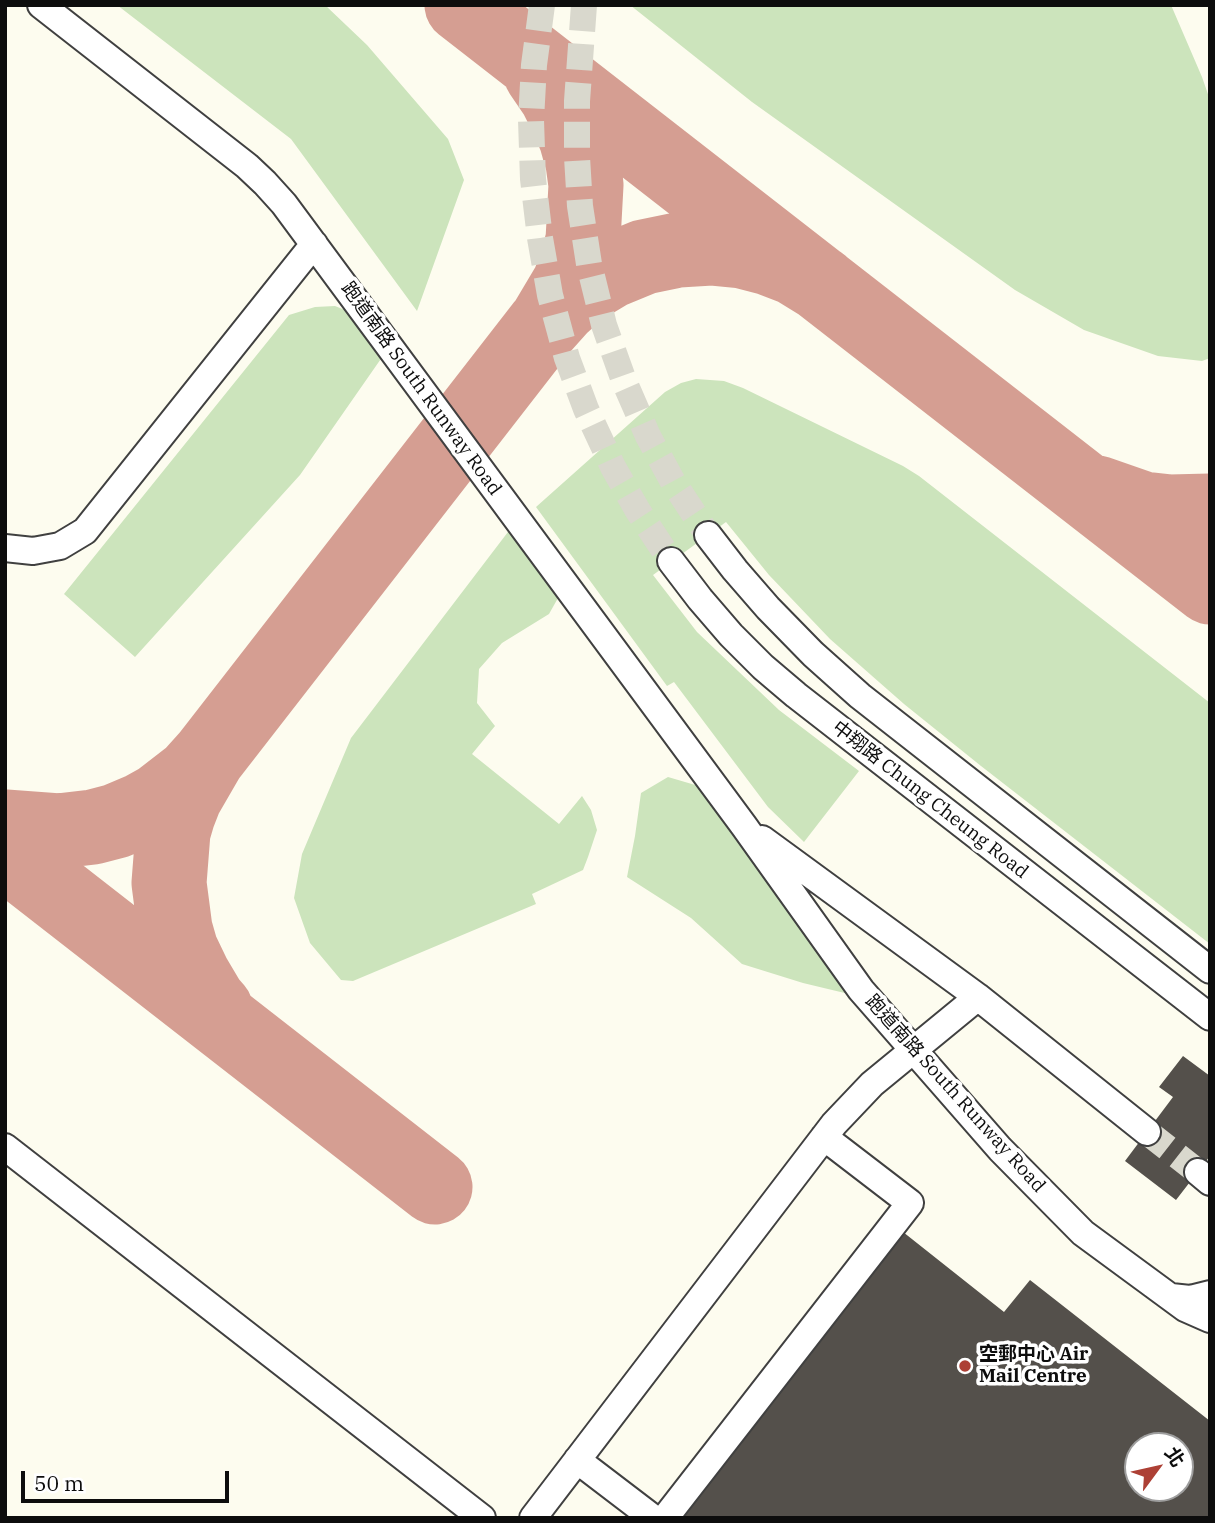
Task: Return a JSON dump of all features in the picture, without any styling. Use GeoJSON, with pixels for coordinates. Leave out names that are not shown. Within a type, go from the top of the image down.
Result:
{"type":"FeatureCollection","features":[{"type":"Feature","properties":{"kind":"lane","name":"跑道南路 South Runway Road"},"geometry":{"type":"LineString","coordinates":[[41,5],[247,166],[284,204],[744,826],[861,990],[1000,1149],[1083,1233],[1185,1308],[1210,1319]]}},
{"type":"Feature","properties":{"kind":"lane"},"geometry":{"type":"LineString","coordinates":[[5,548],[33,551],[60,546],[85,531],[314,244]]}},
{"type":"Feature","properties":{"kind":"lane","name":"中翔路 Chung Cheung Road"},"geometry":{"type":"LineString","coordinates":[[708,535],[734,570],[768,608],[813,654],[860,696],[1210,970]]}},
{"type":"Feature","properties":{"kind":"lane","name":"中翔路 Chung Cheung Road"},"geometry":{"type":"LineString","coordinates":[[671,561],[731,635],[779,681],[1210,1017]]}},
{"type":"Feature","properties":{"kind":"lane","name":"跑道南路 South Runway Road"},"geometry":{"type":"LineString","coordinates":[[744,826],[978,997],[1147,1132]]}},
{"type":"Feature","properties":{"kind":"lane"},"geometry":{"type":"LineString","coordinates":[[533,1518],[834,1124],[872,1084],[978,997]]}},
{"type":"Feature","properties":{"kind":"lane"},"geometry":{"type":"LineString","coordinates":[[665,1518],[910,1203],[824,1136]]}},
{"type":"Feature","properties":{"kind":"lane"},"geometry":{"type":"LineString","coordinates":[[5,1147],[482,1518]]}},
{"type":"Feature","properties":{"kind":"lane"},"geometry":{"type":"LineString","coordinates":[[1171,1297],[1190,1299],[1210,1294]]}},
{"type":"Feature","properties":{"kind":"lane"},"geometry":{"type":"LineString","coordinates":[[577,1461],[653,1518]]}},
{"type":"Feature","properties":{"kind":"green space"},"geometry":{"type":"Polygon","coordinates":[[[117,5],[325,5],[367,45],[448,139],[464,180],[417,311],[291,139],[117,5]]]}},
{"type":"Feature","properties":{"kind":"green space"},"geometry":{"type":"Polygon","coordinates":[[[630,5],[1171,5],[1210,100],[1210,358],[1202,361],[1158,356],[1084,330],[1015,290],[752,102],[630,5]]]}},
{"type":"Feature","properties":{"kind":"green space"},"geometry":{"type":"Polygon","coordinates":[[[335,306],[355,314],[385,353],[300,475],[135,657],[64,594],[289,315],[315,307],[335,306]]]}},
{"type":"Feature","properties":{"kind":"green space"},"geometry":{"type":"Polygon","coordinates":[[[696,379],[724,381],[743,388],[919,476],[1210,703],[1210,944],[904,704],[830,639],[769,575],[726,522],[653,575],[697,632],[779,710],[859,771],[804,842],[768,807],[674,682],[667,686],[536,507],[665,392],[681,383],[696,379]]]}},
{"type":"Feature","properties":{"kind":"green space"},"geometry":{"type":"Polygon","coordinates":[[[511,528],[556,584],[558,598],[549,614],[502,643],[479,669],[477,703],[495,726],[472,754],[559,824],[582,796],[591,810],[597,830],[588,857],[583,870],[532,894],[536,904],[353,981],[341,980],[310,943],[294,898],[302,854],[351,738],[511,528]]]}},
{"type":"Feature","properties":{"kind":"green space"},"geometry":{"type":"Polygon","coordinates":[[[668,777],[702,787],[853,995],[742,964],[691,918],[627,877],[641,793],[668,777]]]}},
{"type":"Feature","properties":{"kind":"building"},"geometry":{"type":"Polygon","coordinates":[[[1183,1056],[1210,1076],[1210,1156],[1176,1200],[1125,1161],[1173,1097],[1159,1087],[1183,1056]]]}},
{"type":"Feature","properties":{"kind":"building","name":"空郵中心 Air Mail Centre"},"geometry":{"type":"Polygon","coordinates":[[[898,1228],[1004,1312],[1030,1280],[1210,1421],[1210,1518],[673,1518],[898,1228]]]}},
{"type":"Feature","properties":{"kind":"taxiway"},"geometry":{"type":"LineString","coordinates":[[462,5],[1210,587]]}},
{"type":"Feature","properties":{"kind":"taxiway"},"geometry":{"type":"LineString","coordinates":[[541,73],[556,95],[576,138],[586,185],[583,240],[577,263],[569,284],[547,321]]}},
{"type":"Feature","properties":{"kind":"taxiway"},"geometry":{"type":"LineString","coordinates":[[5,827],[59,831],[116,821],[160,800],[191,776],[543,326],[580,289],[610,271],[644,257],[678,250],[711,248],[742,251],[769,258],[795,268],[821,284]]}},
{"type":"Feature","properties":{"kind":"taxiway"},"geometry":{"type":"LineString","coordinates":[[1097,493],[1143,509],[1170,512],[1210,511]]}},
{"type":"Feature","properties":{"kind":"taxiway"},"geometry":{"type":"LineString","coordinates":[[207,759],[178,815],[173,832],[169,883],[175,929],[181,950],[193,975],[216,1010]]}},
{"type":"Feature","properties":{"kind":"taxiway"},"geometry":{"type":"LineString","coordinates":[[5,852],[435,1187]]}},
{"type":"Feature","properties":{"kind":"tunnel"},"geometry":{"type":"LineString","coordinates":[[542,5],[534,65],[531,120],[533,179],[550,295],[567,358],[586,409],[613,467],[671,561]]}},
{"type":"Feature","properties":{"kind":"tunnel"},"geometry":{"type":"LineString","coordinates":[[584,5],[577,101],[577,157],[580,206],[589,264],[604,325],[648,436],[673,482],[708,535]]}},
{"type":"Feature","properties":{"kind":"tunnel"},"geometry":{"type":"LineString","coordinates":[[1147,1132],[1198,1172]]}},
{"type":"Feature","properties":{"kind":"place","name":"空郵中心 Air Mail Centre"},"geometry":{"type":"Point","coordinates":[965,1366]}}]}
